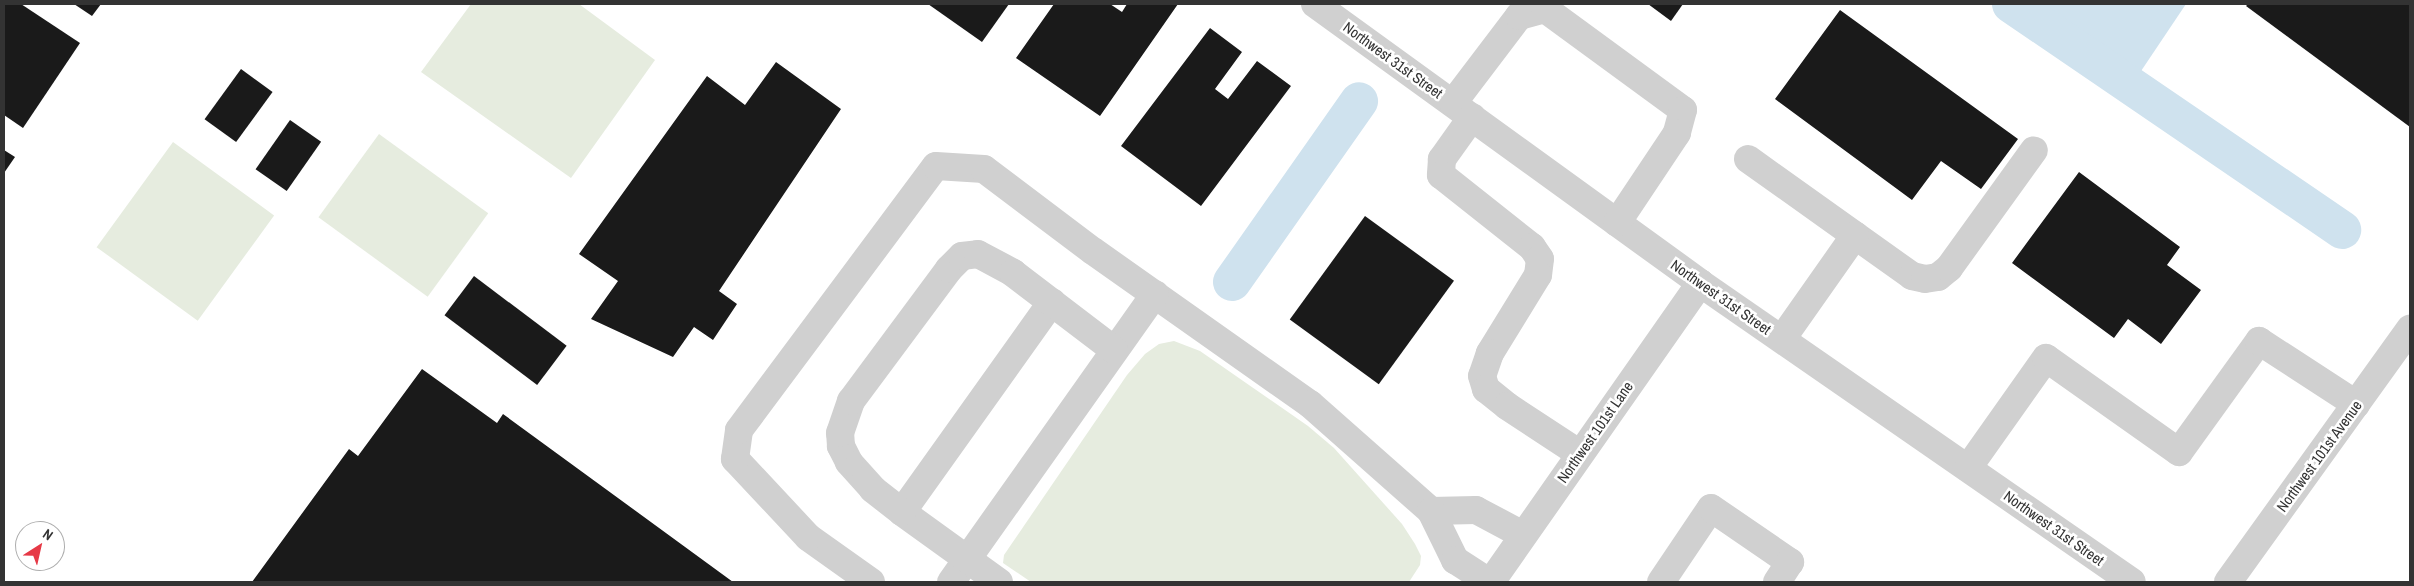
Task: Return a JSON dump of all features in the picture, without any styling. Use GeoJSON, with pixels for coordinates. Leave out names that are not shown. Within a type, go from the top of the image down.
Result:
{"type":"FeatureCollection","features":[{"type":"Feature","properties":{"kind":"street","name":"Northwest 31st Street"},"geometry":{"type":"LineString","coordinates":[[1316,4],[1700,282],[2132,582]]}},
{"type":"Feature","properties":{"kind":"street"},"geometry":{"type":"LineString","coordinates":[[1580,454],[1507,406],[1486,388],[1482,376],[1490,353],[1538,275],[1540,259],[1532,247],[1441,175],[1442,159],[1462,110],[1519,16],[1545,9],[1683,110],[1677,133],[1617,223]]}},
{"type":"Feature","properties":{"kind":"street"},"geometry":{"type":"LineString","coordinates":[[1748,158],[1912,276],[1925,279],[1938,277],[1949,268],[2034,150]]}},
{"type":"Feature","properties":{"kind":"street"},"geometry":{"type":"LineString","coordinates":[[870,582],[808,536],[735,459],[739,430],[936,166],[984,168],[1155,294],[1310,404],[1431,511],[1455,560],[1490,582]]}},
{"type":"Feature","properties":{"kind":"street"},"geometry":{"type":"LineString","coordinates":[[1782,339],[1855,235]]}},
{"type":"Feature","properties":{"kind":"street"},"geometry":{"type":"LineString","coordinates":[[999,582],[873,489],[849,462],[840,446],[842,419],[851,401],[949,269],[962,256],[978,254],[991,260],[1052,302],[1114,350]]}},
{"type":"Feature","properties":{"kind":"street","name":"Northwest 101st Lane"},"geometry":{"type":"LineString","coordinates":[[1490,582],[1700,282]]}},
{"type":"Feature","properties":{"kind":"street"},"geometry":{"type":"LineString","coordinates":[[951,582],[1155,294]]}},
{"type":"Feature","properties":{"kind":"street"},"geometry":{"type":"LineString","coordinates":[[902,512],[1052,302]]}},
{"type":"Feature","properties":{"kind":"street","name":"Northwest 101st Avenue"},"geometry":{"type":"LineString","coordinates":[[2228,582],[2410,329]]}},
{"type":"Feature","properties":{"kind":"street"},"geometry":{"type":"LineString","coordinates":[[1968,468],[2046,358],[2179,452],[2259,341],[2356,404]]}},
{"type":"Feature","properties":{"kind":"street"},"geometry":{"type":"LineString","coordinates":[[1661,582],[1711,508],[1790,562],[1777,582]]}},
{"type":"Feature","properties":{"kind":"street"},"geometry":{"type":"LineString","coordinates":[[1431,511],[1476,510],[1523,535]]}},
{"type":"Feature","properties":{"kind":"shaded area"},"geometry":{"type":"Polygon","coordinates":[[[471,4],[579,4],[655,60],[571,178],[421,72],[471,4]]]}},
{"type":"Feature","properties":{"kind":"shaded area"},"geometry":{"type":"Polygon","coordinates":[[[379,134],[488,213],[428,297],[318,217],[379,134]]]}},
{"type":"Feature","properties":{"kind":"shaded area"},"geometry":{"type":"Polygon","coordinates":[[[173,142],[274,215],[198,321],[97,247],[173,142]]]}},
{"type":"Feature","properties":{"kind":"shaded area"},"geometry":{"type":"Polygon","coordinates":[[[1174,341],[1200,351],[1308,426],[1334,448],[1402,524],[1415,544],[1421,556],[1420,565],[1409,582],[1031,582],[1003,563],[1004,555],[1127,375],[1145,354],[1159,344],[1174,341]]]}},
{"type":"Feature","properties":{"kind":"water"},"geometry":{"type":"Polygon","coordinates":[[[2011,4],[2186,4],[2131,86],[2011,4]]]}},
{"type":"Feature","properties":{"kind":"building"},"geometry":{"type":"Polygon","coordinates":[[[4,4],[21,4],[80,43],[23,128],[4,115],[4,4]]]}},
{"type":"Feature","properties":{"kind":"building"},"geometry":{"type":"Polygon","coordinates":[[[74,4],[101,4],[92,16],[74,4]]]}},
{"type":"Feature","properties":{"kind":"building"},"geometry":{"type":"Polygon","coordinates":[[[928,4],[1009,4],[982,42],[928,4]]]}},
{"type":"Feature","properties":{"kind":"building"},"geometry":{"type":"Polygon","coordinates":[[[1054,4],[1110,4],[1122,12],[1127,4],[1178,4],[1100,116],[1016,58],[1054,4]]]}},
{"type":"Feature","properties":{"kind":"building"},"geometry":{"type":"Polygon","coordinates":[[[1648,4],[1683,4],[1671,21],[1648,4]]]}},
{"type":"Feature","properties":{"kind":"building"},"geometry":{"type":"Polygon","coordinates":[[[2248,4],[2410,4],[2410,127],[2246,6],[2248,4]]]}},
{"type":"Feature","properties":{"kind":"building"},"geometry":{"type":"Polygon","coordinates":[[[1840,10],[2018,139],[1981,189],[1941,161],[1912,200],[1775,99],[1840,10]]]}},
{"type":"Feature","properties":{"kind":"building"},"geometry":{"type":"Polygon","coordinates":[[[1210,28],[1242,52],[1215,89],[1228,99],[1257,61],[1291,86],[1201,206],[1121,146],[1210,28]]]}},
{"type":"Feature","properties":{"kind":"building"},"geometry":{"type":"Polygon","coordinates":[[[776,62],[841,109],[719,291],[737,304],[713,340],[694,327],[673,357],[591,319],[618,281],[579,254],[707,76],[745,105],[776,62]]]}},
{"type":"Feature","properties":{"kind":"building"},"geometry":{"type":"Polygon","coordinates":[[[241,69],[273,92],[236,142],[205,119],[241,69]]]}},
{"type":"Feature","properties":{"kind":"building"},"geometry":{"type":"Polygon","coordinates":[[[290,120],[321,142],[287,191],[256,169],[290,120]]]}},
{"type":"Feature","properties":{"kind":"building"},"geometry":{"type":"Polygon","coordinates":[[[4,150],[15,157],[4,173],[4,150]]]}},
{"type":"Feature","properties":{"kind":"building"},"geometry":{"type":"Polygon","coordinates":[[[2079,172],[2180,247],[2167,265],[2201,290],[2161,344],[2128,319],[2114,338],[2012,263],[2079,172]]]}},
{"type":"Feature","properties":{"kind":"building"},"geometry":{"type":"Polygon","coordinates":[[[1365,216],[1454,281],[1379,384],[1290,320],[1365,216]]]}},
{"type":"Feature","properties":{"kind":"building"},"geometry":{"type":"Polygon","coordinates":[[[474,276],[567,346],[537,385],[445,315],[474,276]]]}},
{"type":"Feature","properties":{"kind":"building"},"geometry":{"type":"Polygon","coordinates":[[[422,369],[497,423],[503,414],[733,582],[252,582],[349,449],[358,456],[422,369]]]}},
{"type":"Feature","properties":{"kind":"waterway"},"geometry":{"type":"LineString","coordinates":[[2011,4],[2342,230]]}},
{"type":"Feature","properties":{"kind":"waterway"},"geometry":{"type":"LineString","coordinates":[[1232,282],[1359,101]]}}]}
